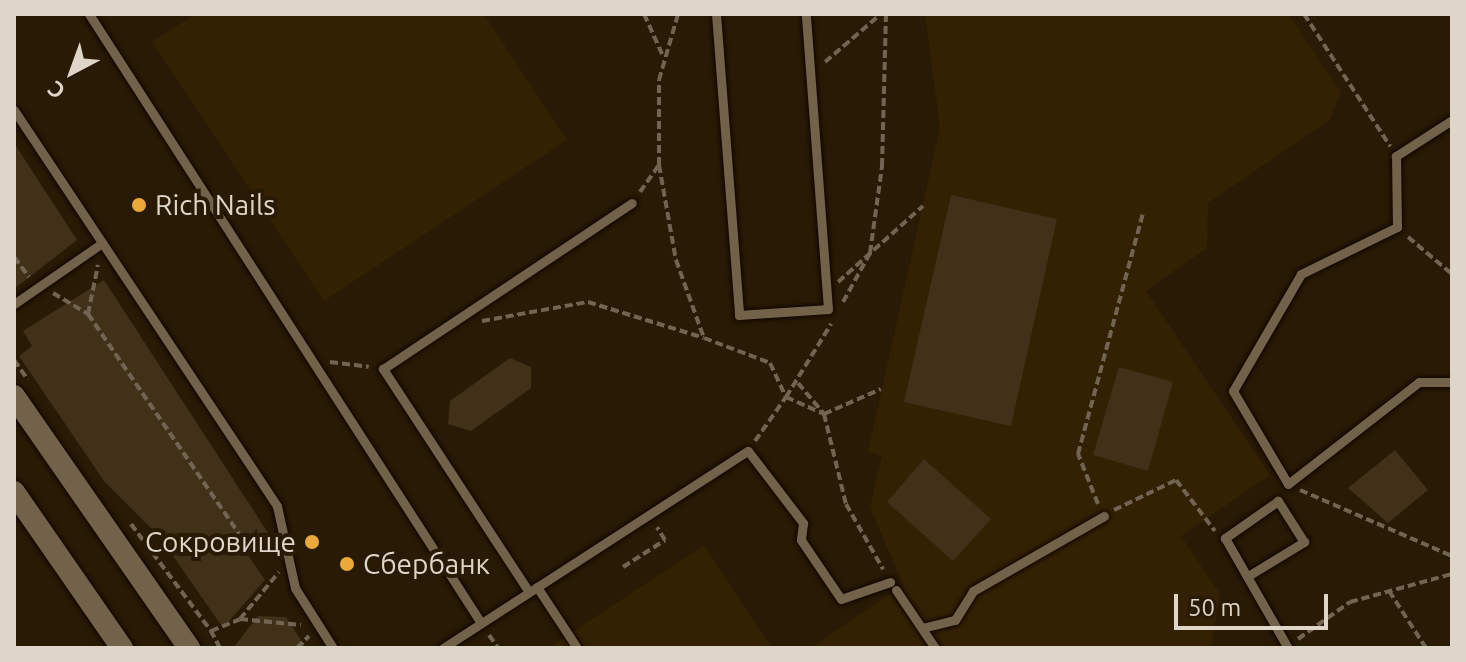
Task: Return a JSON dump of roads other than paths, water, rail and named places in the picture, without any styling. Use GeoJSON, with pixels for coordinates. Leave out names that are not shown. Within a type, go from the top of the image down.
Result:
{"type":"FeatureCollection","features":[{"type":"Feature","properties":{"kind":"street"},"geometry":{"type":"LineString","coordinates":[[14,396],[189,648]]}},
{"type":"Feature","properties":{"kind":"street"},"geometry":{"type":"LineString","coordinates":[[14,492],[122,648]]}},
{"type":"Feature","properties":{"kind":"lane"},"geometry":{"type":"LineString","coordinates":[[89,14],[481,623]]}},
{"type":"Feature","properties":{"kind":"lane"},"geometry":{"type":"LineString","coordinates":[[716,14],[739,315],[828,309],[806,14]]}},
{"type":"Feature","properties":{"kind":"lane"},"geometry":{"type":"LineString","coordinates":[[14,110],[277,506],[295,588],[333,648]]}},
{"type":"Feature","properties":{"kind":"lane"},"geometry":{"type":"LineString","coordinates":[[1452,120],[1396,156],[1397,227],[1301,274],[1233,391],[1288,484],[1419,382],[1452,382]]}},
{"type":"Feature","properties":{"kind":"lane"},"geometry":{"type":"LineString","coordinates":[[577,648],[533,589],[383,369],[632,203]]}},
{"type":"Feature","properties":{"kind":"lane"},"geometry":{"type":"LineString","coordinates":[[14,304],[102,243]]}},
{"type":"Feature","properties":{"kind":"lane"},"geometry":{"type":"LineString","coordinates":[[443,648],[748,451],[803,523],[801,540],[841,599],[893,586],[935,648]]}},
{"type":"Feature","properties":{"kind":"lane"},"geometry":{"type":"LineString","coordinates":[[1248,576],[1304,542],[1278,501],[1225,538],[1287,647]]}},
{"type":"Feature","properties":{"kind":"lane"},"geometry":{"type":"LineString","coordinates":[[922,628],[955,620],[973,591],[1104,516]]}},
{"type":"Feature","properties":{"kind":"place","name":"Rich Nails"},"geometry":{"type":"Point","coordinates":[139,205]}},
{"type":"Feature","properties":{"kind":"place","name":"Сокровище"},"geometry":{"type":"Point","coordinates":[312,542]}},
{"type":"Feature","properties":{"kind":"place","name":"Сбербанк"},"geometry":{"type":"Point","coordinates":[347,564]}}]}
